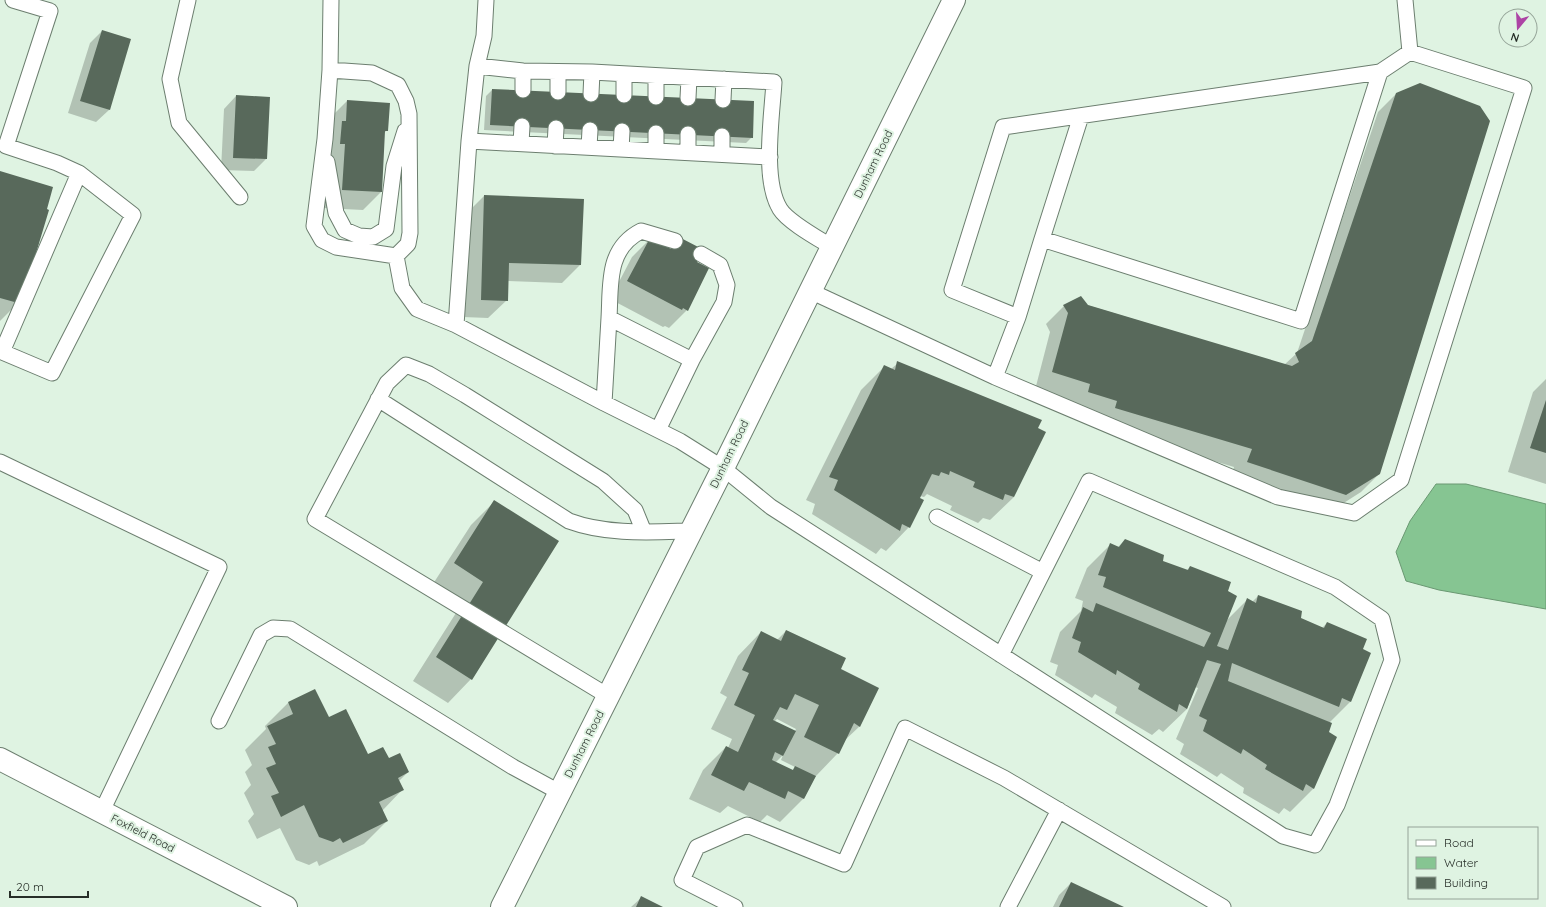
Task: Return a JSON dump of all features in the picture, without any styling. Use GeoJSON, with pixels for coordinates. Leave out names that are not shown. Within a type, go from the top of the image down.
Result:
{"type":"FeatureCollection","features":[{"type":"Feature","properties":{"kind":"street","name":"Dunham Road"},"geometry":{"type":"LineString","coordinates":[[502,907],[723,468],[954,0]]}},
{"type":"Feature","properties":{"kind":"street","name":"Foxfield Road"},"geometry":{"type":"LineString","coordinates":[[0,759],[286,907]]}},
{"type":"Feature","properties":{"kind":"lane"},"geometry":{"type":"LineString","coordinates":[[13,0],[50,11],[3,146],[57,163],[78,173],[133,215],[52,373],[1,352],[78,173]]}},
{"type":"Feature","properties":{"kind":"lane"},"geometry":{"type":"LineString","coordinates":[[188,0],[170,79],[179,123],[240,197]]}},
{"type":"Feature","properties":{"kind":"lane"},"geometry":{"type":"LineString","coordinates":[[332,0],[330,70],[314,226],[322,240],[336,247],[396,256]]}},
{"type":"Feature","properties":{"kind":"lane"},"geometry":{"type":"LineString","coordinates":[[456,325],[469,141],[477,66],[484,36],[486,0]]}},
{"type":"Feature","properties":{"kind":"lane"},"geometry":{"type":"LineString","coordinates":[[1405,0],[1410,52]]}},
{"type":"Feature","properties":{"kind":"lane"},"geometry":{"type":"LineString","coordinates":[[1018,317],[952,290],[1003,127],[1380,72],[1410,52]]}},
{"type":"Feature","properties":{"kind":"lane"},"geometry":{"type":"LineString","coordinates":[[810,291],[995,377],[1278,497],[1354,513],[1400,480],[1524,88],[1410,52]]}},
{"type":"Feature","properties":{"kind":"lane"},"geometry":{"type":"LineString","coordinates":[[477,66],[523,71],[592,72],[774,82],[770,157],[771,186],[780,210],[807,233],[832,246]]}},
{"type":"Feature","properties":{"kind":"lane"},"geometry":{"type":"LineString","coordinates":[[330,70],[372,72],[398,86],[406,101],[409,114],[410,233],[408,244],[396,256]]}},
{"type":"Feature","properties":{"kind":"lane"},"geometry":{"type":"LineString","coordinates":[[523,71],[523,90]]}},
{"type":"Feature","properties":{"kind":"lane"},"geometry":{"type":"LineString","coordinates":[[558,72],[558,92]]}},
{"type":"Feature","properties":{"kind":"lane"},"geometry":{"type":"LineString","coordinates":[[591,94],[592,72]]}},
{"type":"Feature","properties":{"kind":"lane"},"geometry":{"type":"LineString","coordinates":[[1042,239],[1301,321],[1380,72]]}},
{"type":"Feature","properties":{"kind":"lane"},"geometry":{"type":"LineString","coordinates":[[624,74],[624,95]]}},
{"type":"Feature","properties":{"kind":"lane"},"geometry":{"type":"LineString","coordinates":[[656,76],[656,97]]}},
{"type":"Feature","properties":{"kind":"lane"},"geometry":{"type":"LineString","coordinates":[[688,98],[689,78]]}},
{"type":"Feature","properties":{"kind":"lane"},"geometry":{"type":"LineString","coordinates":[[723,100],[724,79]]}},
{"type":"Feature","properties":{"kind":"lane"},"geometry":{"type":"LineString","coordinates":[[324,139],[336,213],[345,230],[359,236],[373,237],[386,229],[394,166],[409,114]]}},
{"type":"Feature","properties":{"kind":"lane"},"geometry":{"type":"LineString","coordinates":[[995,377],[1018,317],[1081,116]]}},
{"type":"Feature","properties":{"kind":"lane"},"geometry":{"type":"LineString","coordinates":[[521,143],[522,126]]}},
{"type":"Feature","properties":{"kind":"lane"},"geometry":{"type":"LineString","coordinates":[[555,146],[556,128]]}},
{"type":"Feature","properties":{"kind":"lane"},"geometry":{"type":"LineString","coordinates":[[589,148],[590,130]]}},
{"type":"Feature","properties":{"kind":"lane"},"geometry":{"type":"LineString","coordinates":[[621,149],[622,131]]}},
{"type":"Feature","properties":{"kind":"lane"},"geometry":{"type":"LineString","coordinates":[[656,133],[656,150]]}},
{"type":"Feature","properties":{"kind":"lane"},"geometry":{"type":"LineString","coordinates":[[688,134],[688,151]]}},
{"type":"Feature","properties":{"kind":"lane"},"geometry":{"type":"LineString","coordinates":[[722,136],[722,154]]}},
{"type":"Feature","properties":{"kind":"lane"},"geometry":{"type":"LineString","coordinates":[[469,141],[589,148],[688,151],[770,157]]}},
{"type":"Feature","properties":{"kind":"lane"},"geometry":{"type":"LineString","coordinates":[[604,403],[611,274],[618,251],[630,237],[641,231],[675,241]]}},
{"type":"Feature","properties":{"kind":"lane"},"geometry":{"type":"LineString","coordinates":[[658,430],[692,360],[724,302],[727,285],[720,265],[701,254]]}},
{"type":"Feature","properties":{"kind":"lane"},"geometry":{"type":"LineString","coordinates":[[396,256],[402,288],[417,309],[456,325],[604,403],[680,441],[723,468],[771,507],[1001,655],[1283,836],[1315,845],[1337,805],[1392,660],[1382,619],[1335,587],[1089,481],[1001,655]]}},
{"type":"Feature","properties":{"kind":"lane"},"geometry":{"type":"LineString","coordinates":[[609,318],[692,360]]}},
{"type":"Feature","properties":{"kind":"lane"},"geometry":{"type":"LineString","coordinates":[[608,696],[314,520],[387,383],[406,365],[429,374],[603,481],[635,510],[644,532]]}},
{"type":"Feature","properties":{"kind":"lane"},"geometry":{"type":"LineString","coordinates":[[378,399],[569,521],[587,528],[604,530],[644,532],[690,531]]}},
{"type":"Feature","properties":{"kind":"lane"},"geometry":{"type":"LineString","coordinates":[[0,462],[219,567],[102,811]]}},
{"type":"Feature","properties":{"kind":"lane"},"geometry":{"type":"LineString","coordinates":[[937,517],[1043,572]]}},
{"type":"Feature","properties":{"kind":"lane"},"geometry":{"type":"LineString","coordinates":[[218,721],[261,635],[273,628],[290,629],[513,767],[560,792]]}},
{"type":"Feature","properties":{"kind":"lane"},"geometry":{"type":"LineString","coordinates":[[735,907],[682,880],[697,847],[747,825],[844,864],[905,728],[1004,778],[1223,907]]}},
{"type":"Feature","properties":{"kind":"lane"},"geometry":{"type":"LineString","coordinates":[[1008,907],[1059,810]]}},
{"type":"Feature","properties":{"kind":"water"},"geometry":{"type":"Polygon","coordinates":[[[1436,484],[1466,484],[1546,504],[1546,609],[1439,590],[1406,581],[1396,552],[1410,521],[1436,484]]]}},
{"type":"Feature","properties":{"kind":"building"},"geometry":{"type":"Polygon","coordinates":[[[102,30],[131,39],[110,110],[80,101],[102,30]]]}},
{"type":"Feature","properties":{"kind":"building"},"geometry":{"type":"Polygon","coordinates":[[[1420,83],[1480,106],[1490,121],[1380,474],[1346,495],[1247,462],[1252,449],[1115,408],[1117,401],[1088,392],[1090,384],[1052,372],[1068,313],[1063,305],[1081,296],[1088,305],[1292,366],[1299,362],[1295,353],[1312,341],[1396,93],[1420,83]]]}},
{"type":"Feature","properties":{"kind":"building"},"geometry":{"type":"Polygon","coordinates":[[[492,89],[754,101],[753,138],[490,125],[492,89]]]}},
{"type":"Feature","properties":{"kind":"building"},"geometry":{"type":"Polygon","coordinates":[[[236,95],[270,97],[267,159],[233,158],[236,95]]]}},
{"type":"Feature","properties":{"kind":"building"},"geometry":{"type":"Polygon","coordinates":[[[347,100],[390,103],[388,131],[385,131],[382,192],[342,190],[345,144],[340,144],[342,121],[346,121],[347,100]]]}},
{"type":"Feature","properties":{"kind":"building"},"geometry":{"type":"Polygon","coordinates":[[[0,171],[53,187],[47,209],[49,210],[31,270],[29,269],[18,303],[0,298],[0,171]]]}},
{"type":"Feature","properties":{"kind":"building"},"geometry":{"type":"Polygon","coordinates":[[[484,195],[584,199],[581,265],[509,263],[508,301],[481,300],[484,195]]]}},
{"type":"Feature","properties":{"kind":"building"},"geometry":{"type":"Polygon","coordinates":[[[677,236],[704,250],[697,262],[709,268],[688,311],[683,308],[682,310],[627,281],[650,238],[671,249],[677,236]]]}},
{"type":"Feature","properties":{"kind":"building"},"geometry":{"type":"Polygon","coordinates":[[[897,361],[1042,420],[1038,428],[1046,432],[1014,497],[1005,494],[1003,500],[973,487],[975,482],[950,471],[949,475],[941,472],[939,476],[932,474],[920,498],[924,500],[910,528],[902,524],[900,531],[834,490],[838,480],[829,477],[884,365],[895,370],[897,361]]]}},
{"type":"Feature","properties":{"kind":"building"},"geometry":{"type":"Polygon","coordinates":[[[1546,400],[1546,453],[1530,448],[1546,400]]]}},
{"type":"Feature","properties":{"kind":"building"},"geometry":{"type":"Polygon","coordinates":[[[494,500],[559,541],[472,680],[436,657],[483,582],[454,563],[494,500]]]}},
{"type":"Feature","properties":{"kind":"building"},"geometry":{"type":"Polygon","coordinates":[[[1125,539],[1164,555],[1163,561],[1188,570],[1190,566],[1231,582],[1228,591],[1237,596],[1217,646],[1228,650],[1247,598],[1256,603],[1258,595],[1302,611],[1301,618],[1324,628],[1327,622],[1367,639],[1363,649],[1371,653],[1351,702],[1342,698],[1339,707],[1232,663],[1228,681],[1332,723],[1329,732],[1337,737],[1314,789],[1306,784],[1303,791],[1265,769],[1267,765],[1243,749],[1241,754],[1203,731],[1207,720],[1199,716],[1221,664],[1207,660],[1187,709],[1179,704],[1177,712],[1138,689],[1140,684],[1117,670],[1116,675],[1078,652],[1081,642],[1072,638],[1083,607],[1093,612],[1096,603],[1204,647],[1211,633],[1103,587],[1106,577],[1098,575],[1110,543],[1119,547],[1125,539]]]}},
{"type":"Feature","properties":{"kind":"building"},"geometry":{"type":"Polygon","coordinates":[[[786,630],[846,658],[841,669],[879,688],[860,727],[854,723],[839,754],[804,737],[819,705],[795,694],[787,710],[780,707],[773,720],[796,731],[783,756],[775,752],[772,760],[793,770],[795,766],[816,776],[804,799],[788,791],[785,799],[749,782],[744,791],[711,775],[726,746],[738,752],[755,715],[734,705],[749,673],[742,670],[761,631],[781,641],[786,630]]]}},
{"type":"Feature","properties":{"kind":"building"},"geometry":{"type":"Polygon","coordinates":[[[315,689],[329,717],[346,709],[368,754],[383,747],[389,758],[400,753],[409,772],[398,778],[404,790],[379,802],[388,821],[343,843],[340,838],[333,842],[319,837],[304,805],[281,817],[271,796],[279,793],[266,768],[276,764],[268,747],[276,744],[267,726],[293,714],[288,702],[315,689]]]}},
{"type":"Feature","properties":{"kind":"building"},"geometry":{"type":"Polygon","coordinates":[[[1071,882],[1124,907],[1059,907],[1071,882]]]}},
{"type":"Feature","properties":{"kind":"building"},"geometry":{"type":"Polygon","coordinates":[[[641,896],[663,907],[636,907],[641,896]]]}}]}
